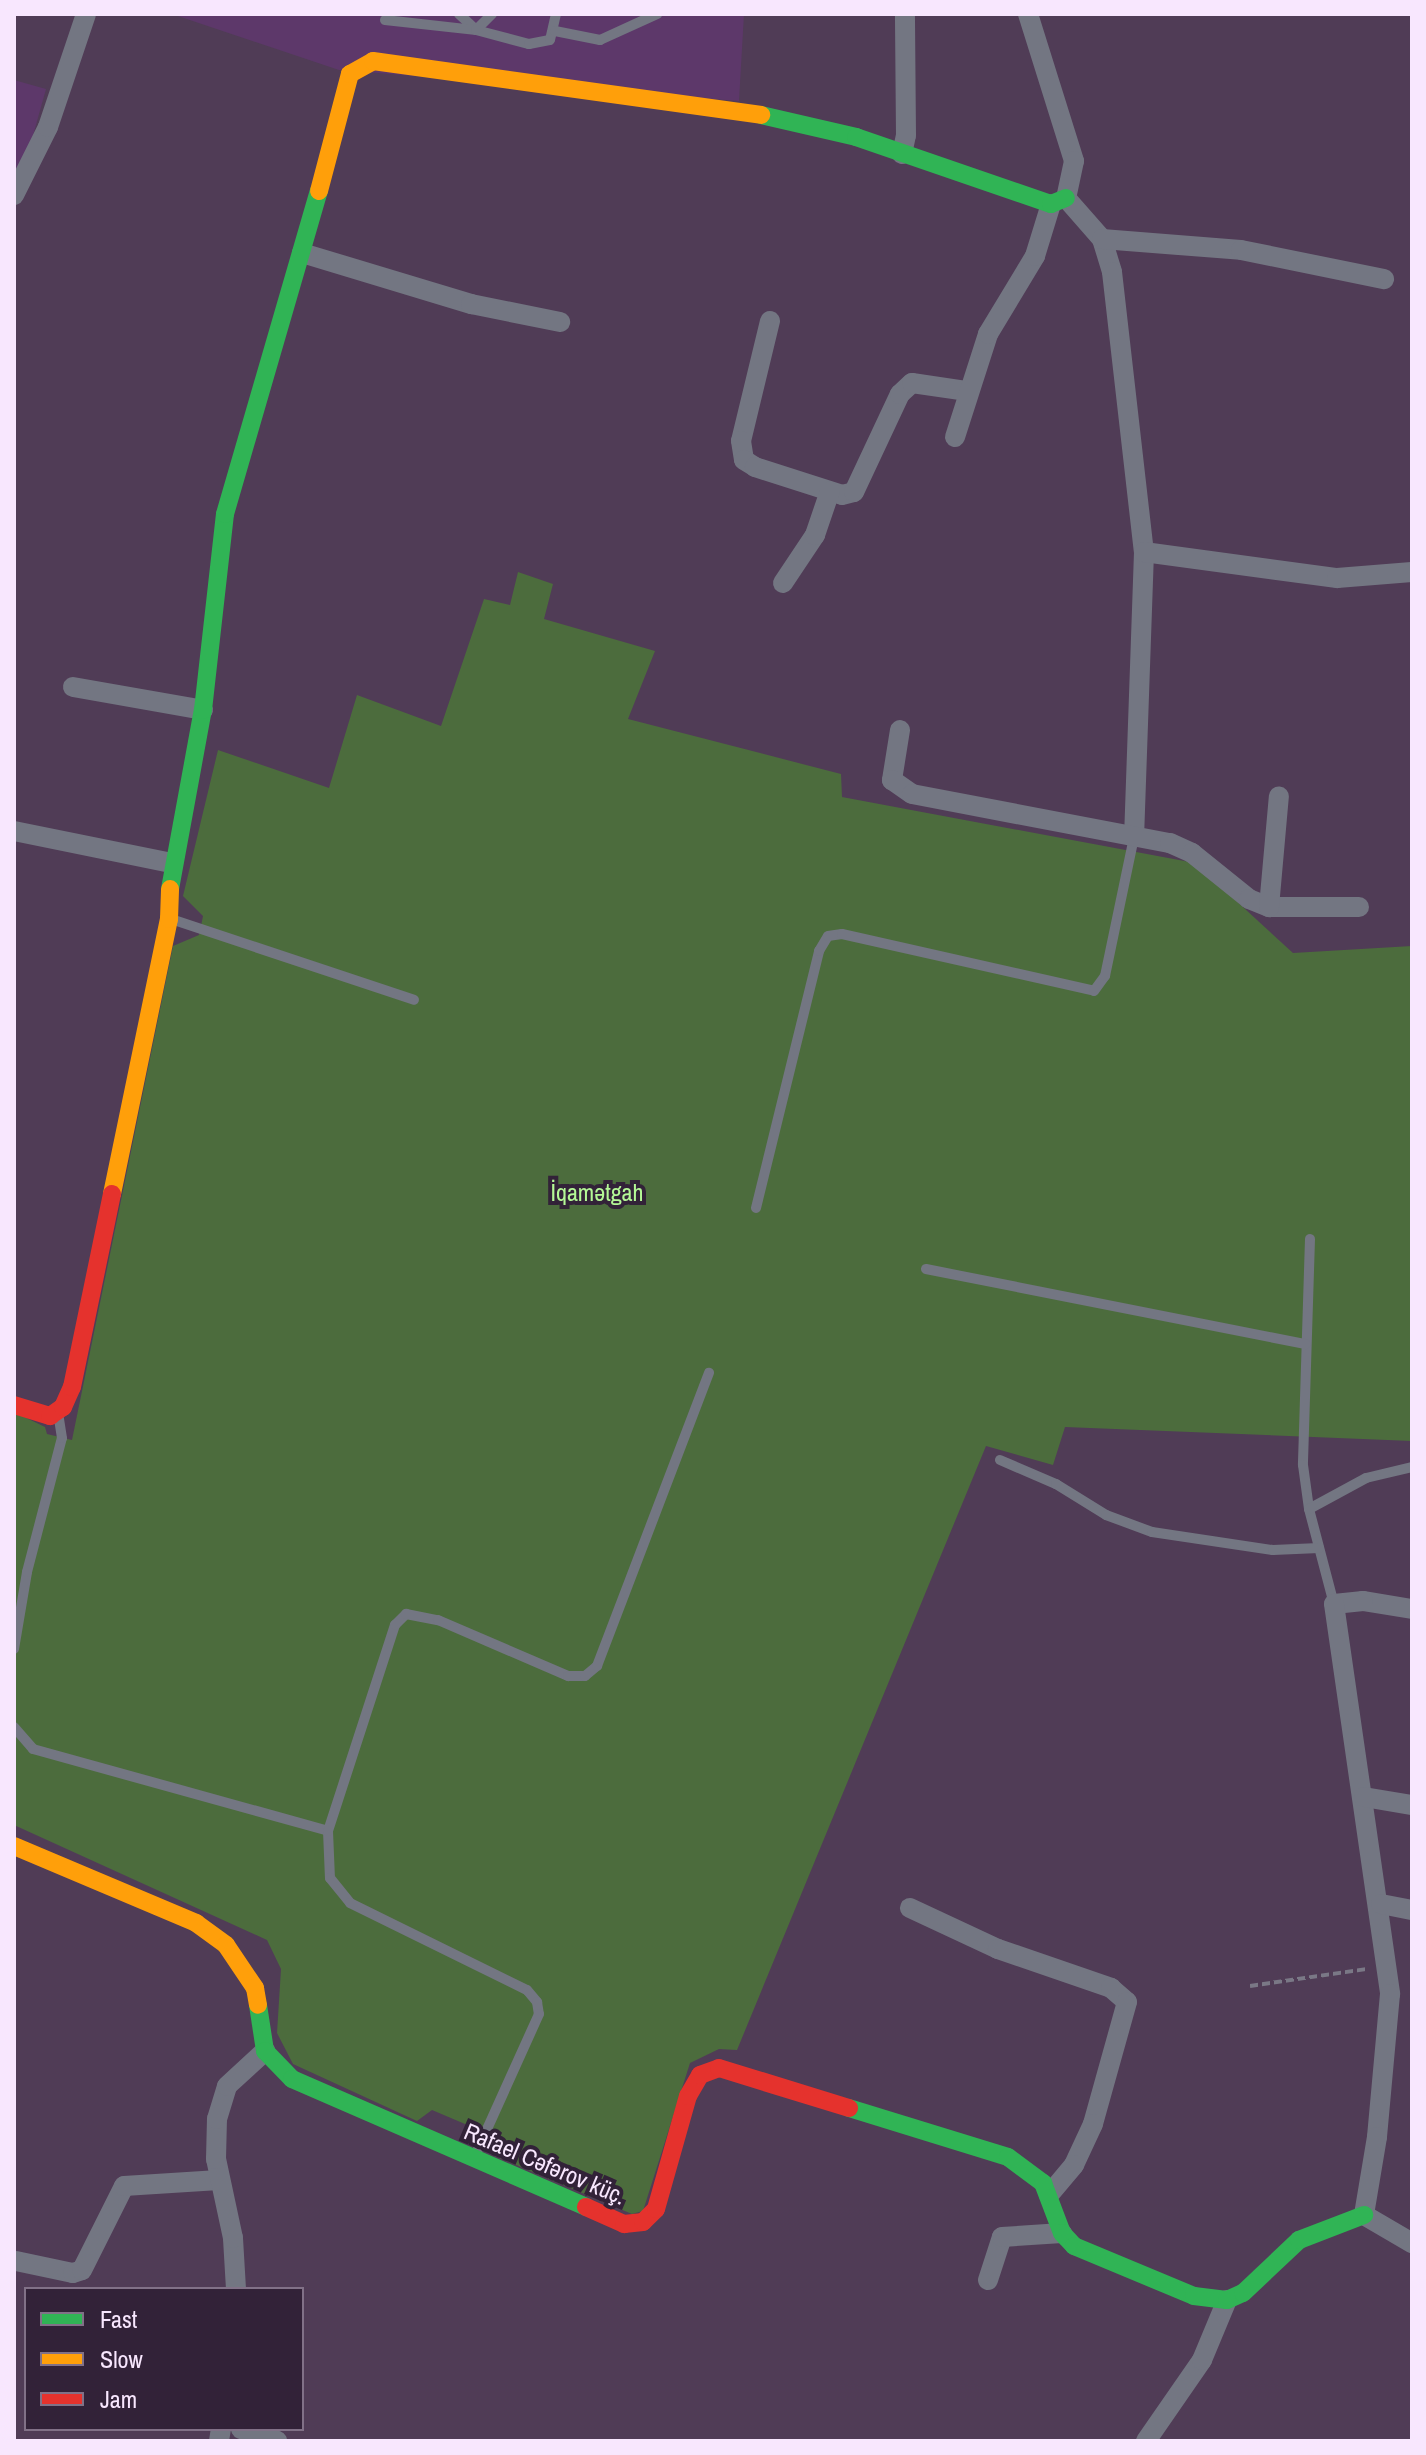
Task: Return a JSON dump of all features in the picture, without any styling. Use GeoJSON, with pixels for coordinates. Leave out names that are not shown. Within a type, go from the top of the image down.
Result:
{"type":"FeatureCollection","features":[{"type":"Feature","properties":{"kind":"street"},"geometry":{"type":"LineString","coordinates":[[14,195],[48,127],[86,14]]}},
{"type":"Feature","properties":{"kind":"street"},"geometry":{"type":"LineString","coordinates":[[902,154],[906,135],[905,14]]}},
{"type":"Feature","properties":{"kind":"street"},"geometry":{"type":"LineString","coordinates":[[955,437],[967,391],[988,334],[1035,256],[1058,201],[1072,187],[1074,161],[1028,14],[1035,14]]}},
{"type":"Feature","properties":{"kind":"street"},"geometry":{"type":"LineString","coordinates":[[14,1405],[38,1416],[57,1412],[72,1387],[169,919],[171,863],[203,710],[225,514],[244,431],[272,366],[343,87],[350,74],[373,61],[782,118],[1058,201],[1102,239],[1112,272],[1144,552],[1134,837]]}},
{"type":"Feature","properties":{"kind":"street"},"geometry":{"type":"LineString","coordinates":[[1102,239],[1241,250],[1384,279]]}},
{"type":"Feature","properties":{"kind":"street"},"geometry":{"type":"LineString","coordinates":[[302,253],[471,304],[560,322]]}},
{"type":"Feature","properties":{"kind":"street"},"geometry":{"type":"LineString","coordinates":[[770,321],[746,406],[744,460],[830,491],[854,492],[900,394],[912,383],[967,391]]}},
{"type":"Feature","properties":{"kind":"street"},"geometry":{"type":"LineString","coordinates":[[783,583],[815,535],[830,491]]}},
{"type":"Feature","properties":{"kind":"street"},"geometry":{"type":"LineString","coordinates":[[1144,552],[1337,578],[1412,572]]}},
{"type":"Feature","properties":{"kind":"street"},"geometry":{"type":"LineString","coordinates":[[73,687],[203,710]]}},
{"type":"Feature","properties":{"kind":"street"},"geometry":{"type":"LineString","coordinates":[[900,730],[891,770],[899,789],[1134,837],[1192,853],[1249,899],[1269,907],[1359,907]]}},
{"type":"Feature","properties":{"kind":"street"},"geometry":{"type":"LineString","coordinates":[[1269,907],[1279,796]]}},
{"type":"Feature","properties":{"kind":"street"},"geometry":{"type":"LineString","coordinates":[[14,831],[171,863]]}},
{"type":"Feature","properties":{"kind":"street"},"geometry":{"type":"LineString","coordinates":[[1364,2215],[1389,2025],[1388,1965],[1334,1604],[1363,1601],[1412,1609]]}},
{"type":"Feature","properties":{"kind":"street"},"geometry":{"type":"LineString","coordinates":[[1364,1797],[1412,1805]]}},
{"type":"Feature","properties":{"kind":"street"},"geometry":{"type":"LineString","coordinates":[[14,1846],[196,1923],[226,1945],[255,1988],[265,2051],[235,2076],[220,2101],[219,2180],[233,2238],[236,2287]]}},
{"type":"Feature","properties":{"kind":"street"},"geometry":{"type":"LineString","coordinates":[[1381,1904],[1412,1910]]}},
{"type":"Feature","properties":{"kind":"street"},"geometry":{"type":"LineString","coordinates":[[910,1908],[998,1949],[1111,1988],[1127,2002],[1093,2124],[1074,2165],[1049,2195]]}},
{"type":"Feature","properties":{"kind":"street","name":"Rafael Cəfərov küç."},"geometry":{"type":"LineString","coordinates":[[265,2051],[292,2079],[610,2220],[643,2222],[661,2197],[693,2084],[700,2075],[719,2068],[1008,2157],[1038,2177],[1049,2195],[1062,2233]]}},
{"type":"Feature","properties":{"kind":"street"},"geometry":{"type":"LineString","coordinates":[[16,2261],[73,2273],[82,2270],[124,2186],[219,2180]]}},
{"type":"Feature","properties":{"kind":"street"},"geometry":{"type":"LineString","coordinates":[[1364,2215],[1412,2243]]}},
{"type":"Feature","properties":{"kind":"street"},"geometry":{"type":"LineString","coordinates":[[1146,2441],[1202,2360],[1227,2300],[1261,2279],[1299,2240],[1364,2215]]}},
{"type":"Feature","properties":{"kind":"street"},"geometry":{"type":"LineString","coordinates":[[988,2280],[1002,2237],[1062,2233],[1100,2261],[1194,2296],[1227,2300]]}},
{"type":"Feature","properties":{"kind":"street"},"geometry":{"type":"LineString","coordinates":[[247,2431],[277,2441]]}},
{"type":"Feature","properties":{"kind":"lane"},"geometry":{"type":"LineString","coordinates":[[459,14],[476,30]]}},
{"type":"Feature","properties":{"kind":"lane"},"geometry":{"type":"LineString","coordinates":[[476,30],[492,14]]}},
{"type":"Feature","properties":{"kind":"lane"},"geometry":{"type":"LineString","coordinates":[[385,20],[476,30],[529,44],[550,40],[555,31],[556,14]]}},
{"type":"Feature","properties":{"kind":"lane"},"geometry":{"type":"LineString","coordinates":[[555,31],[600,40],[657,14]]}},
{"type":"Feature","properties":{"kind":"lane"},"geometry":{"type":"LineString","coordinates":[[756,1208],[819,951],[828,936],[842,934],[1094,991],[1105,976],[1134,837]]}},
{"type":"Feature","properties":{"kind":"lane"},"geometry":{"type":"LineString","coordinates":[[169,919],[414,1000]]}},
{"type":"Feature","properties":{"kind":"lane"},"geometry":{"type":"LineString","coordinates":[[1310,1239],[1302,1437],[1309,1509],[1334,1604]]}},
{"type":"Feature","properties":{"kind":"lane"},"geometry":{"type":"LineString","coordinates":[[926,1269],[1306,1344]]}},
{"type":"Feature","properties":{"kind":"lane"},"geometry":{"type":"LineString","coordinates":[[473,2160],[539,2014],[537,2002],[527,1990],[350,1903],[330,1878],[328,1831],[395,1625],[406,1614],[438,1620],[568,1676],[585,1676],[597,1666],[709,1373]]}},
{"type":"Feature","properties":{"kind":"lane"},"geometry":{"type":"LineString","coordinates":[[14,1649],[27,1572],[62,1438],[57,1412]]}},
{"type":"Feature","properties":{"kind":"lane"},"geometry":{"type":"LineString","coordinates":[[1000,1460],[1056,1484],[1106,1515],[1152,1532],[1273,1550],[1319,1548]]}},
{"type":"Feature","properties":{"kind":"lane"},"geometry":{"type":"LineString","coordinates":[[1309,1509],[1366,1478],[1412,1467]]}},
{"type":"Feature","properties":{"kind":"lane"},"geometry":{"type":"LineString","coordinates":[[14,1727],[33,1749],[328,1831]]}},
{"type":"Feature","properties":{"kind":"path"},"geometry":{"type":"LineString","coordinates":[[1250,1986],[1388,1965]]}},
{"type":"Feature","properties":{"kind":"shaded area"},"geometry":{"type":"Polygon","coordinates":[[[172,14],[744,14],[739,101],[339,70],[172,14]]]}},
{"type":"Feature","properties":{"kind":"shaded area"},"geometry":{"type":"Polygon","coordinates":[[[14,80],[46,89],[27,157],[14,182],[14,80]]]}},
{"type":"Feature","properties":{"kind":"green space","name":"İqamətgah"},"geometry":{"type":"Polygon","coordinates":[[[518,572],[553,584],[544,619],[655,651],[628,719],[841,774],[842,797],[1195,863],[1293,953],[1412,946],[1412,1441],[1065,1427],[1053,1465],[986,1446],[737,2050],[719,2049],[690,2063],[643,2211],[632,2214],[500,2158],[498,2138],[432,2110],[417,2121],[293,2064],[277,2033],[281,1969],[267,1940],[14,1825],[14,1412],[45,1427],[47,1434],[72,1440],[173,946],[199,935],[201,926],[203,916],[183,896],[218,750],[329,788],[357,695],[441,726],[484,599],[510,605],[518,572]]]}},
{"type":"Feature","properties":{"kind":"traffic: fast"},"geometry":{"type":"LineString","coordinates":[[761,115],[856,137],[1051,204],[1066,198]]}},
{"type":"Feature","properties":{"kind":"traffic: fast"},"geometry":{"type":"LineString","coordinates":[[170,889],[203,710],[225,514],[319,191]]}},
{"type":"Feature","properties":{"kind":"traffic: fast"},"geometry":{"type":"LineString","coordinates":[[258,2005],[265,2051],[292,2079],[586,2207]]}},
{"type":"Feature","properties":{"kind":"traffic: fast"},"geometry":{"type":"LineString","coordinates":[[849,2108],[1008,2157],[1043,2183],[1062,2233],[1074,2246],[1194,2296],[1227,2300],[1243,2293],[1299,2240],[1364,2215]]}},
{"type":"Feature","properties":{"kind":"traffic: slow"},"geometry":{"type":"LineString","coordinates":[[319,191],[350,74],[373,61],[761,115]]}},
{"type":"Feature","properties":{"kind":"traffic: slow"},"geometry":{"type":"LineString","coordinates":[[112,1194],[169,919],[170,889]]}},
{"type":"Feature","properties":{"kind":"traffic: slow"},"geometry":{"type":"LineString","coordinates":[[14,1846],[196,1923],[226,1945],[255,1988],[258,2005]]}},
{"type":"Feature","properties":{"kind":"traffic: jam"},"geometry":{"type":"LineString","coordinates":[[14,1405],[50,1416],[63,1407],[72,1387],[112,1194]]}},
{"type":"Feature","properties":{"kind":"traffic: jam"},"geometry":{"type":"LineString","coordinates":[[586,2207],[624,2224],[643,2222],[656,2209],[688,2096],[700,2075],[719,2068],[849,2108]]}}]}
